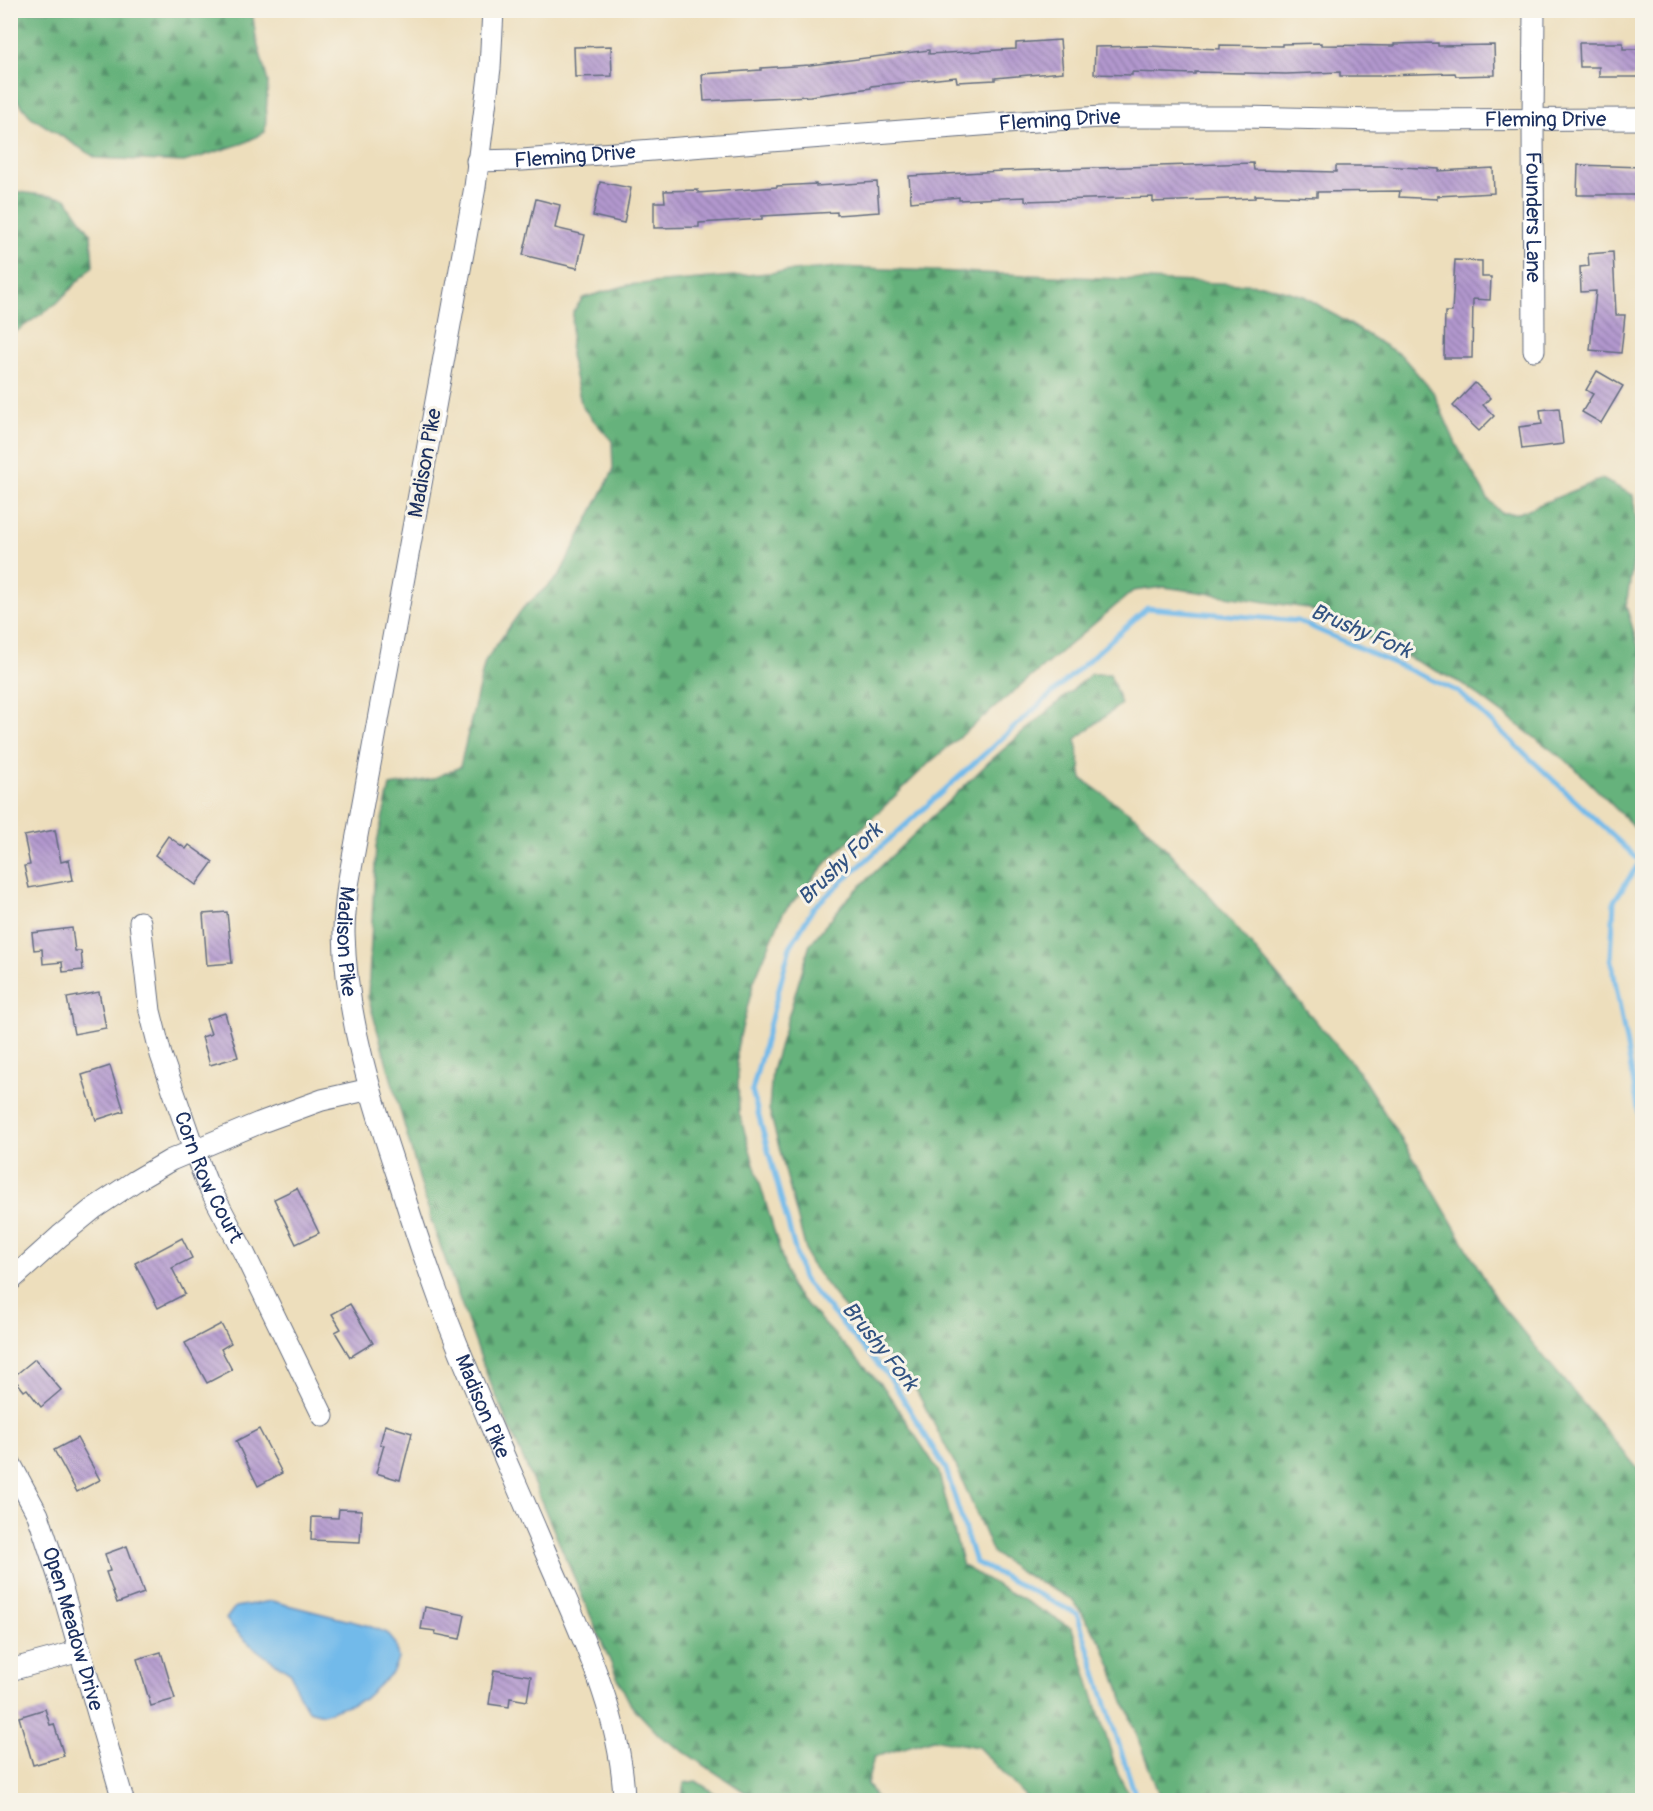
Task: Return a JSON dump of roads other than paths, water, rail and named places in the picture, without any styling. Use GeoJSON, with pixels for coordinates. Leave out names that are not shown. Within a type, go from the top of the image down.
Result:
{"type":"FeatureCollection","features":[{"type":"Feature","properties":{"kind":"street","name":"Madison Pike"},"geometry":{"type":"LineString","coordinates":[[494,10],[490,68],[475,187],[348,885],[344,933],[355,1028],[370,1089],[408,1210],[439,1298],[486,1414],[591,1661],[618,1746],[624,1800]]}},
{"type":"Feature","properties":{"kind":"street","name":"Founders Lane"},"geometry":{"type":"LineString","coordinates":[[1534,10],[1534,350]]}},
{"type":"Feature","properties":{"kind":"street","name":"Fleming Drive"},"geometry":{"type":"LineString","coordinates":[[477,161],[522,160],[1102,117],[1378,120],[1642,119]]}},
{"type":"Feature","properties":{"kind":"street","name":"Corn Row Court"},"geometry":{"type":"LineString","coordinates":[[140,922],[150,1011],[161,1055],[194,1150],[206,1181],[249,1263],[323,1416]]}},
{"type":"Feature","properties":{"kind":"street"},"geometry":{"type":"LineString","coordinates":[[10,1281],[93,1209],[135,1180],[171,1160],[259,1123],[322,1100],[370,1089]]}},
{"type":"Feature","properties":{"kind":"street","name":"Open Meadow Drive"},"geometry":{"type":"LineString","coordinates":[[10,1463],[38,1515],[58,1575],[123,1800]]}},
{"type":"Feature","properties":{"kind":"street"},"geometry":{"type":"LineString","coordinates":[[10,1670],[80,1651]]}},
{"type":"Feature","properties":{"kind":"water"},"geometry":{"type":"Polygon","coordinates":[[[272,1601],[366,1625],[387,1633],[396,1644],[398,1659],[392,1673],[364,1699],[323,1714],[308,1710],[296,1689],[291,1673],[248,1642],[226,1619],[235,1607],[272,1601]]]}},
{"type":"Feature","properties":{"kind":"waterway","name":"Brushy Fork"},"geometry":{"type":"LineString","coordinates":[[1137,1800],[1077,1614],[975,1562],[946,1469],[891,1379],[803,1279],[752,1091],[790,947],[814,907],[1147,608],[1298,621],[1459,692],[1642,863]]}},
{"type":"Feature","properties":{"kind":"waterway"},"geometry":{"type":"LineString","coordinates":[[1640,862],[1614,901],[1611,958],[1642,1130]]}}]}
